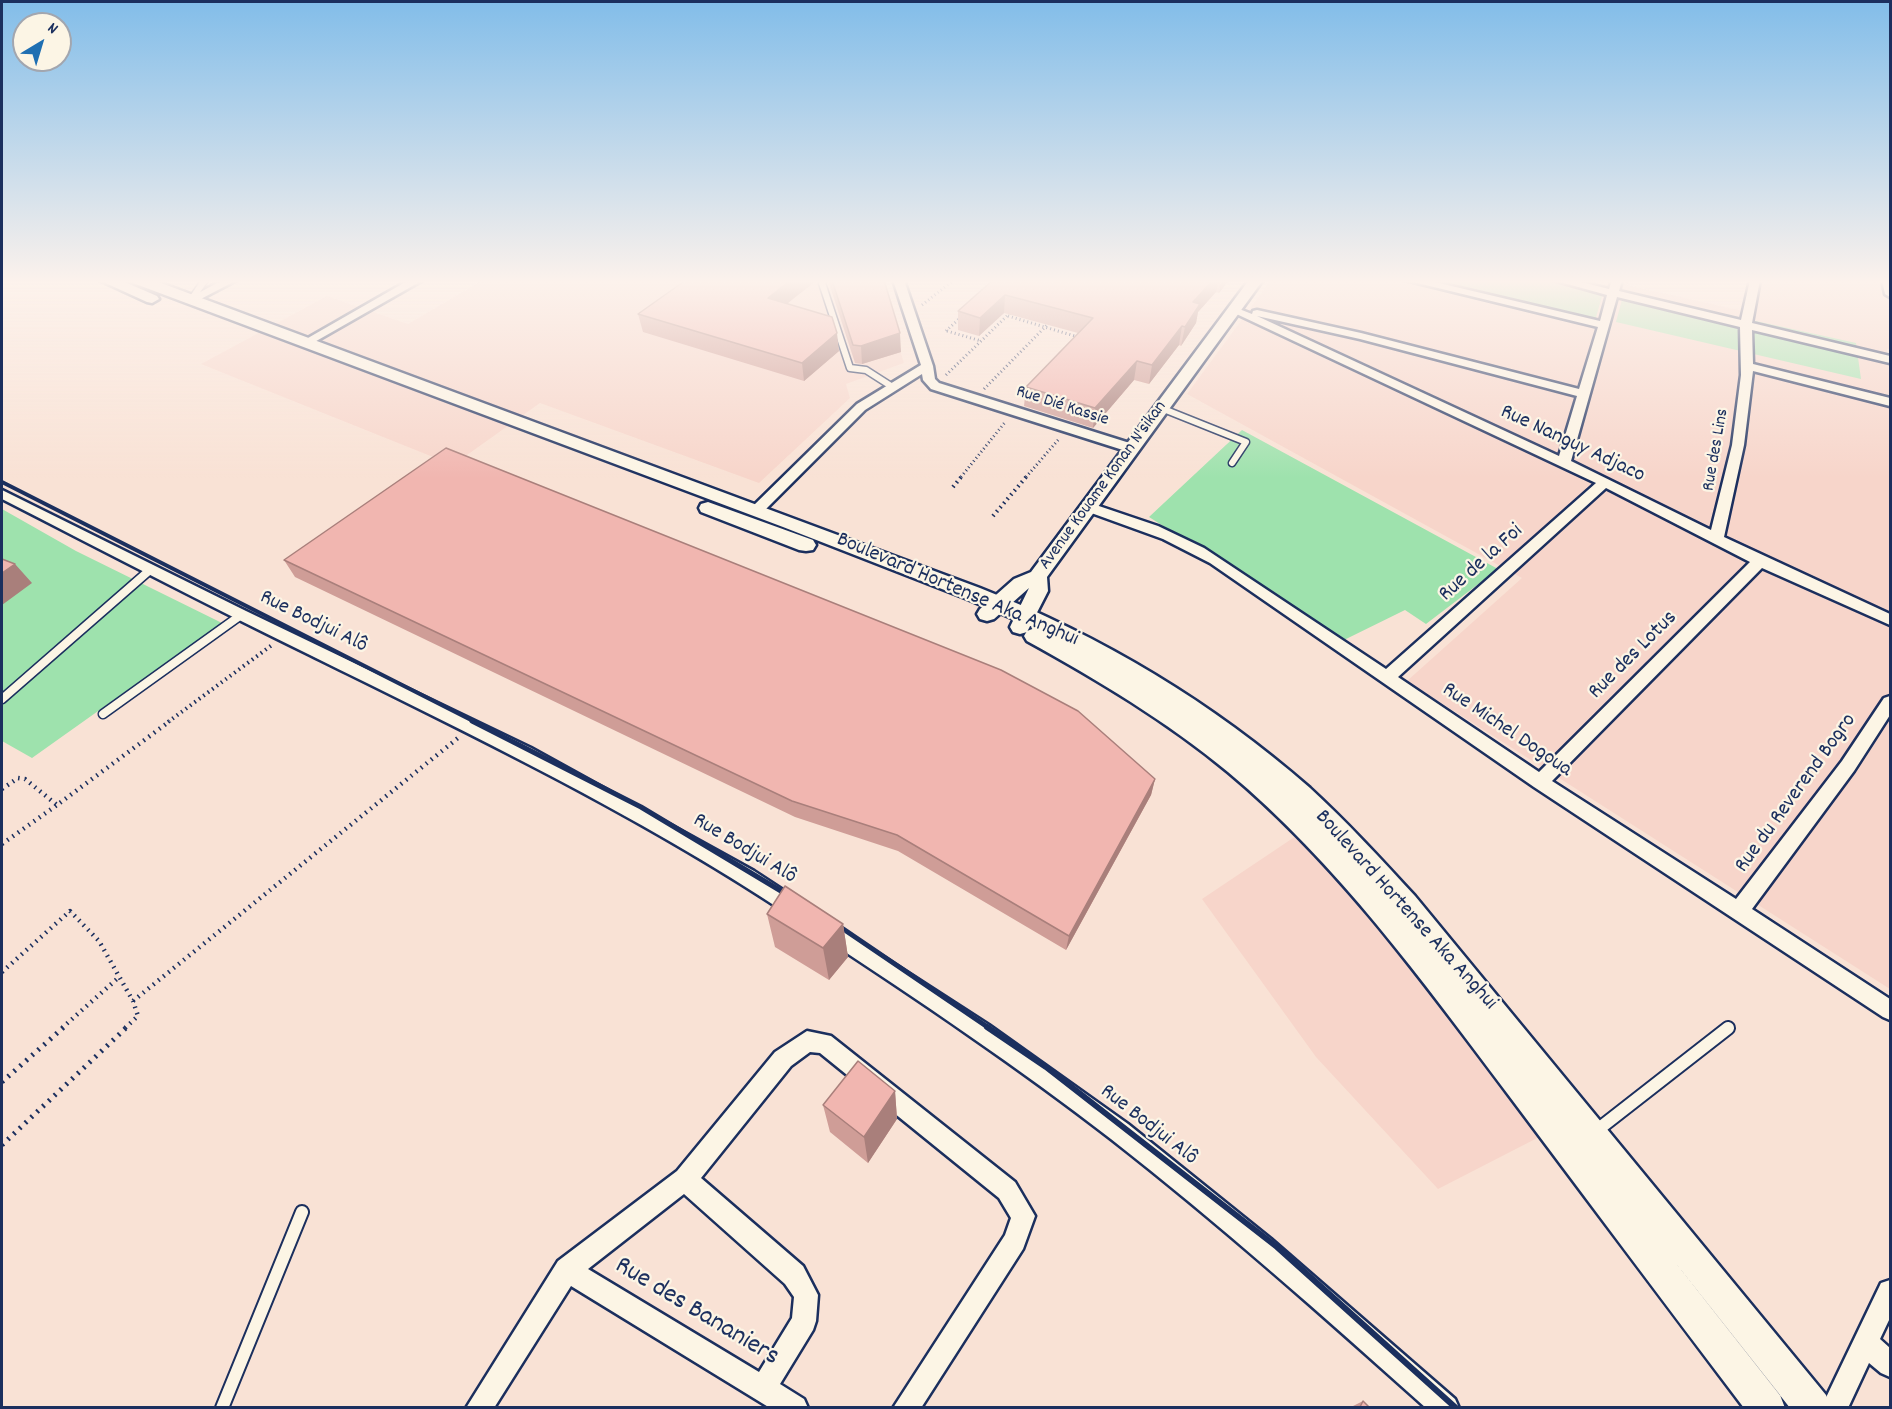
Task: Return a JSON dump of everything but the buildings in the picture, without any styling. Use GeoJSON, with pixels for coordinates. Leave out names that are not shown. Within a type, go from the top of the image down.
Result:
{"type":"FeatureCollection","features":[{"type":"Feature","properties":{"kind":"main road","name":"Boulevard Hortense Aka Anghui"},"geometry":{"type":"LineString","coordinates":[[283,346],[992,609]]}},
{"type":"Feature","properties":{"kind":"main road","name":"Boulevard Hortense Aka Anghui"},"geometry":{"type":"LineString","coordinates":[[317,346],[523,425],[757,510],[1023,622],[1079,641],[1123,666],[1221,730],[1268,766],[1326,820],[1403,903],[1813,1407]]}},
{"type":"Feature","properties":{"kind":"main road","name":"Boulevard Hortense Aka Anghui"},"geometry":{"type":"LineString","coordinates":[[1023,622],[1192,731],[1264,789],[1305,829],[1368,896],[1444,986],[1767,1407]]}},
{"type":"Feature","properties":{"kind":"street"},"geometry":{"type":"LineString","coordinates":[[920,346],[929,380],[935,386]]}},
{"type":"Feature","properties":{"kind":"street","name":"Avenue Kouame Konan N'sikan"},"geometry":{"type":"LineString","coordinates":[[992,609],[1021,585],[1038,576],[1208,346]]}},
{"type":"Feature","properties":{"kind":"street","name":"Rue Nanguy Adjaco"},"geometry":{"type":"LineString","coordinates":[[1314,346],[1605,482],[1760,561],[1890,620]]}},
{"type":"Feature","properties":{"kind":"street"},"geometry":{"type":"LineString","coordinates":[[1398,346],[1584,394]]}},
{"type":"Feature","properties":{"kind":"street"},"geometry":{"type":"LineString","coordinates":[[1564,463],[1598,346]]}},
{"type":"Feature","properties":{"kind":"street","name":"Rue des Lins"},"geometry":{"type":"LineString","coordinates":[[1716,539],[1738,445],[1747,366],[1747,346]]}},
{"type":"Feature","properties":{"kind":"street"},"geometry":{"type":"LineString","coordinates":[[1835,346],[1890,359]]}},
{"type":"Feature","properties":{"kind":"street"},"geometry":{"type":"LineString","coordinates":[[757,510],[861,407],[891,386],[927,366]]}},
{"type":"Feature","properties":{"kind":"street"},"geometry":{"type":"LineString","coordinates":[[1747,366],[1890,402]]}},
{"type":"Feature","properties":{"kind":"street","name":"Rue Dié Kassie"},"geometry":{"type":"LineString","coordinates":[[935,386],[1131,448]]}},
{"type":"Feature","properties":{"kind":"street","name":"Rue de la Foi"},"geometry":{"type":"LineString","coordinates":[[1386,678],[1605,482]]}},
{"type":"Feature","properties":{"kind":"street","name":"Rue Bodjui Alô"},"geometry":{"type":"LineString","coordinates":[[2,494],[241,615],[525,753],[747,877],[911,984],[1072,1096],[1191,1190],[1446,1407]]}},
{"type":"Feature","properties":{"kind":"street","name":"Rue Michel Dogoua"},"geometry":{"type":"LineString","coordinates":[[1088,507],[1157,529],[1188,543],[1540,782],[1890,1010]]}},
{"type":"Feature","properties":{"kind":"street","name":"Rue des Lotus"},"geometry":{"type":"LineString","coordinates":[[1540,782],[1760,561]]}},
{"type":"Feature","properties":{"kind":"street","name":"Avenue Kouame Konan N'sikan"},"geometry":{"type":"LineString","coordinates":[[1023,622],[1038,591],[1038,576]]}},
{"type":"Feature","properties":{"kind":"street","name":"Rue du Reverend Bogro"},"geometry":{"type":"LineString","coordinates":[[1739,911],[1848,766],[1890,702]]}},
{"type":"Feature","properties":{"kind":"street"},"geometry":{"type":"LineString","coordinates":[[479,1407],[567,1270],[685,1179],[783,1059],[807,1041],[824,1043],[1007,1190],[1023,1216],[1015,1241],[906,1407]]}},
{"type":"Feature","properties":{"kind":"street"},"geometry":{"type":"LineString","coordinates":[[685,1179],[794,1275],[806,1295],[804,1322],[763,1389]]}},
{"type":"Feature","properties":{"kind":"street","name":"Rue des Bananiers"},"geometry":{"type":"LineString","coordinates":[[567,1270],[795,1407]]}},
{"type":"Feature","properties":{"kind":"street"},"geometry":{"type":"LineString","coordinates":[[1834,1407],[1890,1292]]}},
{"type":"Feature","properties":{"kind":"street"},"geometry":{"type":"LineString","coordinates":[[1865,1343],[1890,1364]]}},
{"type":"Feature","properties":{"kind":"lane"},"geometry":{"type":"LineString","coordinates":[[843,346],[850,368],[866,370],[891,386]]}},
{"type":"Feature","properties":{"kind":"lane"},"geometry":{"type":"LineString","coordinates":[[1161,408],[1246,442],[1232,463]]}},
{"type":"Feature","properties":{"kind":"lane"},"geometry":{"type":"LineString","coordinates":[[2,699],[151,569]]}},
{"type":"Feature","properties":{"kind":"lane"},"geometry":{"type":"LineString","coordinates":[[103,714],[241,615]]}},
{"type":"Feature","properties":{"kind":"lane"},"geometry":{"type":"LineString","coordinates":[[1593,1134],[1728,1028]]}},
{"type":"Feature","properties":{"kind":"lane"},"geometry":{"type":"LineString","coordinates":[[222,1407],[302,1212]]}},
{"type":"Feature","properties":{"kind":"path"},"geometry":{"type":"LineString","coordinates":[[935,386],[976,346]]}},
{"type":"Feature","properties":{"kind":"path"},"geometry":{"type":"LineString","coordinates":[[975,399],[1026,346]]}},
{"type":"Feature","properties":{"kind":"path"},"geometry":{"type":"LineString","coordinates":[[953,487],[1014,411]]}},
{"type":"Feature","properties":{"kind":"path"},"geometry":{"type":"LineString","coordinates":[[993,516],[1068,428]]}},
{"type":"Feature","properties":{"kind":"path"},"geometry":{"type":"LineString","coordinates":[[2,844],[284,636]]}},
{"type":"Feature","properties":{"kind":"path"},"geometry":{"type":"LineString","coordinates":[[133,1001],[472,727]]}},
{"type":"Feature","properties":{"kind":"path"},"geometry":{"type":"LineString","coordinates":[[2,789],[18,778],[25,779],[57,805]]}},
{"type":"Feature","properties":{"kind":"path"},"geometry":{"type":"LineString","coordinates":[[2,972],[70,911],[99,941],[133,1001],[138,1016],[2,1145]]}},
{"type":"Feature","properties":{"kind":"path"},"geometry":{"type":"LineString","coordinates":[[2,1082],[118,978]]}},
{"type":"Feature","properties":{"kind":"shaded area"},"geometry":{"type":"Polygon","coordinates":[[[235,346],[899,346],[904,363],[846,384],[850,398],[759,483],[540,403],[453,465],[201,364],[235,346]]]}},
{"type":"Feature","properties":{"kind":"shaded area"},"geometry":{"type":"Polygon","coordinates":[[[1223,346],[1890,346],[1890,349],[1887,349],[1890,384],[1890,989],[1407,681],[1522,578],[1187,394],[1223,346]]]}},
{"type":"Feature","properties":{"kind":"shaded area"},"geometry":{"type":"Polygon","coordinates":[[[1299,834],[1367,906],[1547,1133],[1438,1189],[1316,1057],[1202,899],[1299,834]]]}},
{"type":"Feature","properties":{"kind":"green space"},"geometry":{"type":"Polygon","coordinates":[[[1718,346],[1856,346],[1861,379],[1718,346]]]}},
{"type":"Feature","properties":{"kind":"green space"},"geometry":{"type":"Polygon","coordinates":[[[1242,430],[1498,569],[1426,624],[1405,610],[1344,640],[1149,517],[1242,430]]]}},
{"type":"Feature","properties":{"kind":"green space"},"geometry":{"type":"Polygon","coordinates":[[[2,509],[76,551],[222,623],[32,758],[2,741],[2,509]]]}},
{"type":"Feature","properties":{"kind":"railway"},"geometry":{"type":"LineString","coordinates":[[2,482],[475,722]]}},
{"type":"Feature","properties":{"kind":"railway"},"geometry":{"type":"LineString","coordinates":[[472,721],[641,807],[796,900]]}},
{"type":"Feature","properties":{"kind":"railway"},"geometry":{"type":"LineString","coordinates":[[830,920],[989,1028]]}},
{"type":"Feature","properties":{"kind":"railway"},"geometry":{"type":"LineString","coordinates":[[987,1027],[1046,1067],[1277,1247],[1456,1408]]}}]}
